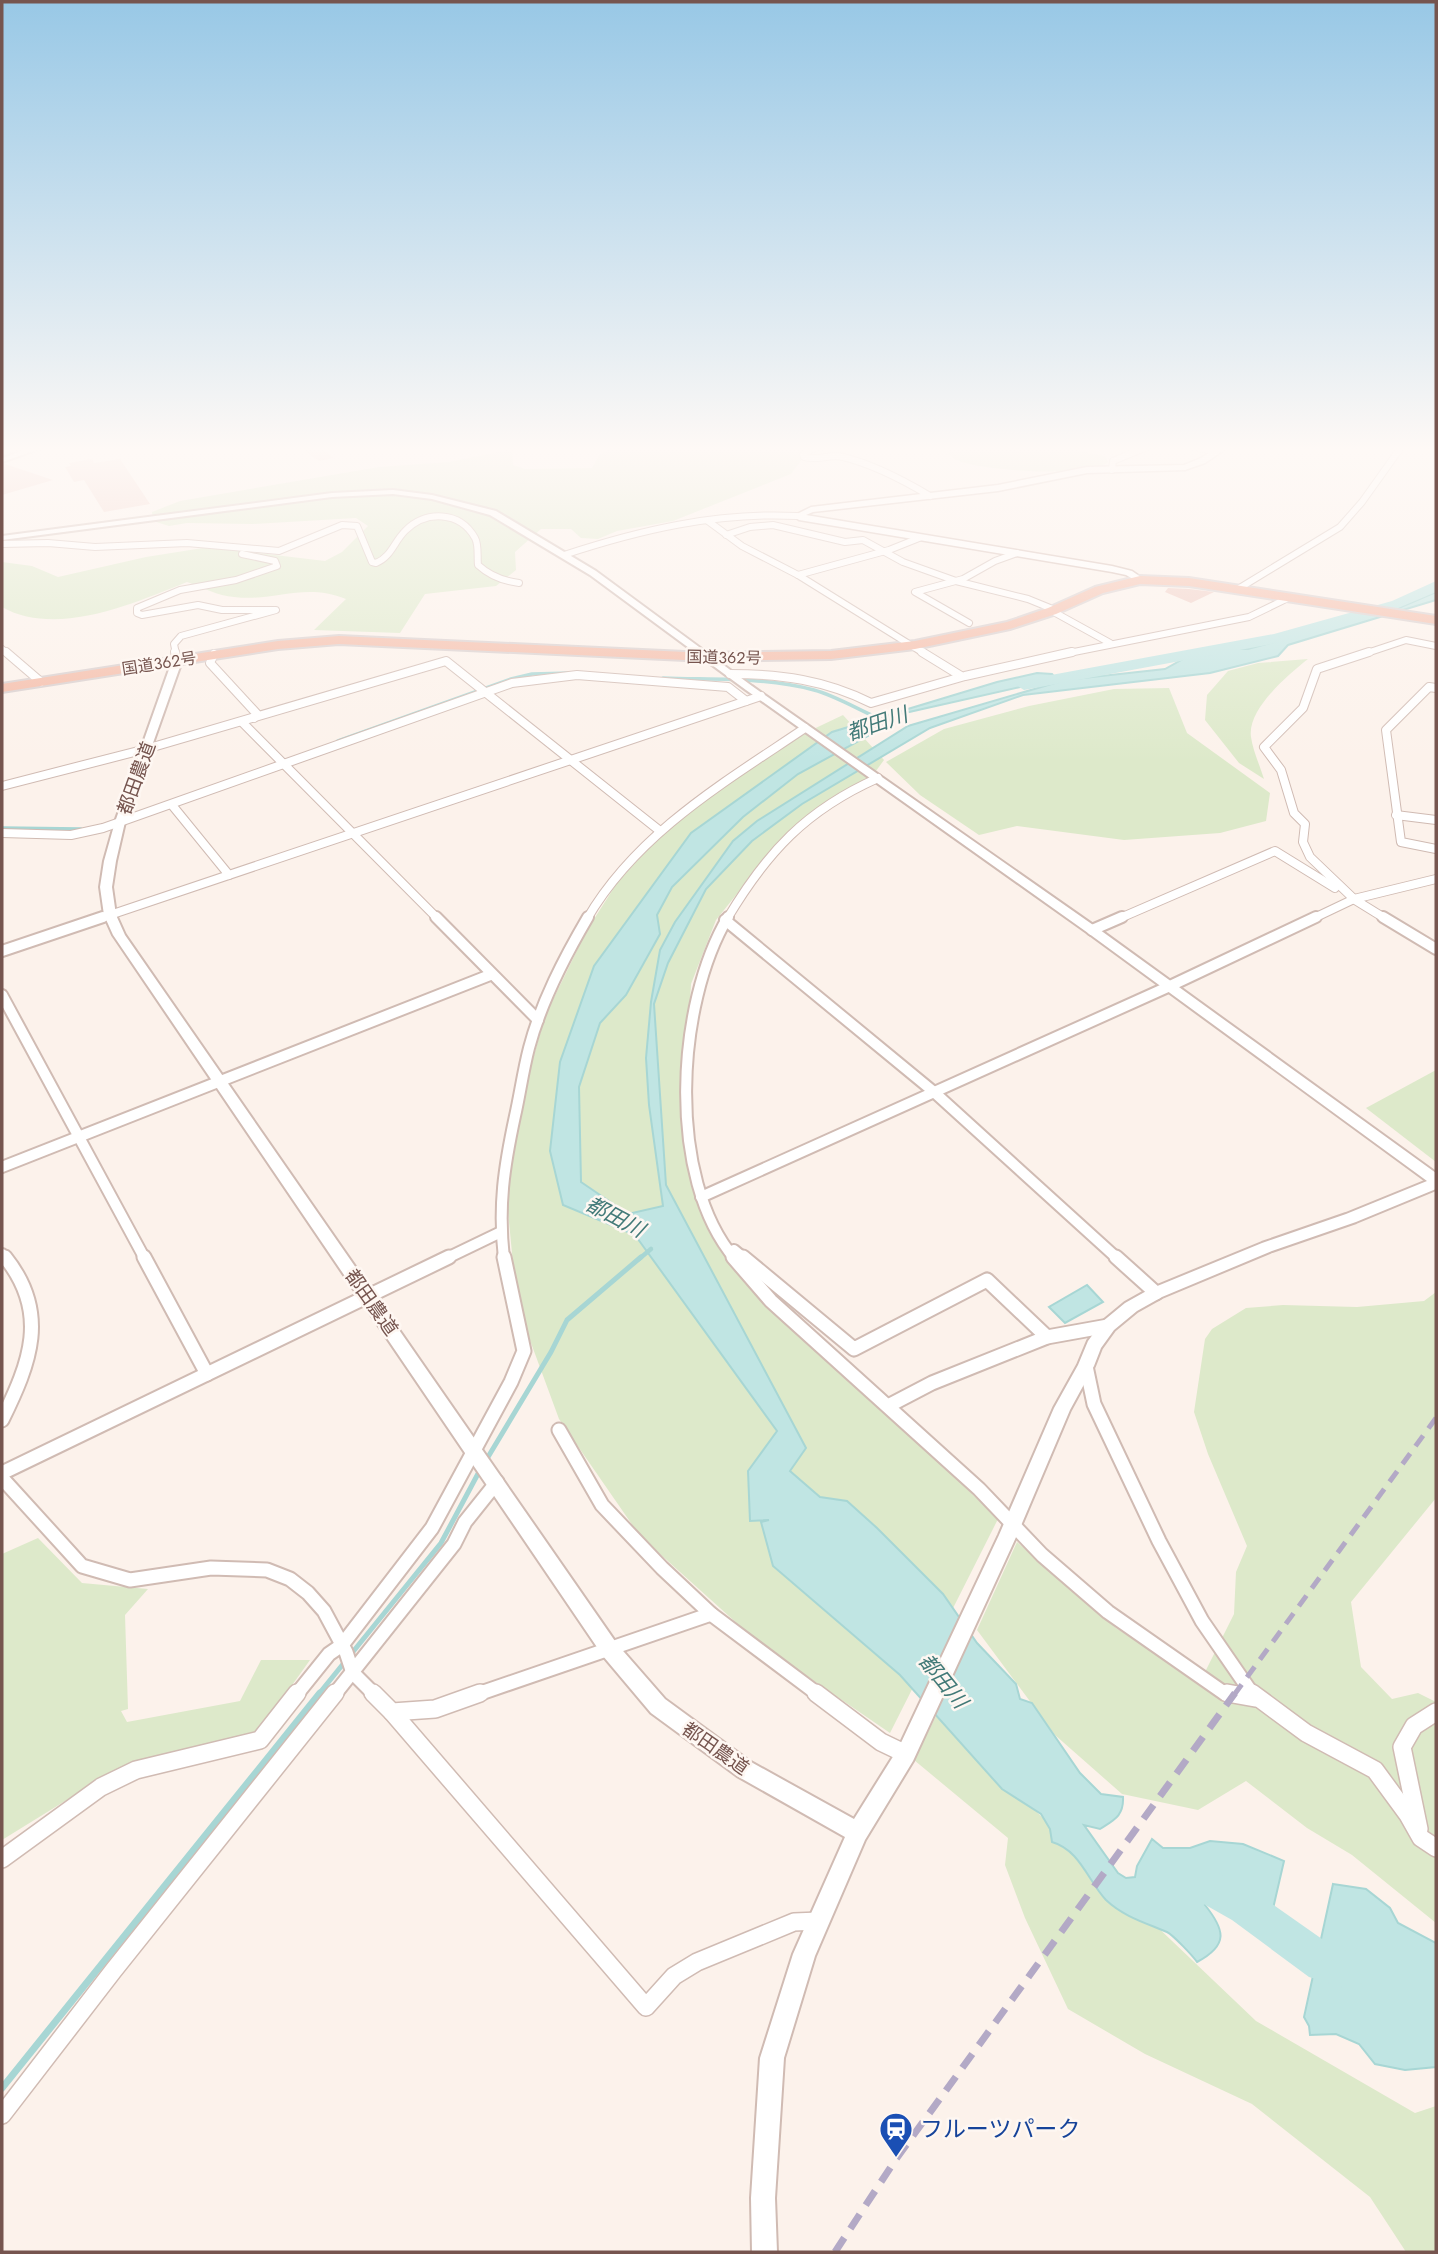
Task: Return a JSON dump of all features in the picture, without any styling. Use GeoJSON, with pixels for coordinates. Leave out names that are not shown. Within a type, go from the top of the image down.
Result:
{"type":"FeatureCollection","features":[{"type":"Feature","properties":{"kind":"highway","name":"国道362号"},"geometry":{"type":"LineString","coordinates":[[2,688],[214,654],[339,640],[707,657],[831,655],[915,645],[1010,625],[1054,610],[1099,590],[1140,580],[1189,582],[1436,620]]}},
{"type":"Feature","properties":{"kind":"main road"},"geometry":{"type":"LineString","coordinates":[[1005,551],[1112,569],[1129,573],[1140,580]]}},
{"type":"Feature","properties":{"kind":"street"},"geometry":{"type":"LineString","coordinates":[[177,661],[174,644],[181,636],[275,610],[222,610],[198,606],[153,614],[137,613],[139,605],[169,593],[236,580],[277,566],[275,561],[265,558],[214,551]]}},
{"type":"Feature","properties":{"kind":"street"},"geometry":{"type":"LineString","coordinates":[[367,551],[372,562],[376,564],[386,558],[390,551]]}},
{"type":"Feature","properties":{"kind":"street"},"geometry":{"type":"LineString","coordinates":[[477,551],[478,565],[485,572],[496,579],[519,583]]}},
{"type":"Feature","properties":{"kind":"street"},"geometry":{"type":"LineString","coordinates":[[558,551],[666,625],[749,688],[1170,986],[1436,1182]]}},
{"type":"Feature","properties":{"kind":"street"},"geometry":{"type":"LineString","coordinates":[[564,555],[575,551]]}},
{"type":"Feature","properties":{"kind":"street"},"geometry":{"type":"LineString","coordinates":[[755,551],[915,645],[961,676]]}},
{"type":"Feature","properties":{"kind":"street"},"geometry":{"type":"LineString","coordinates":[[798,575],[885,551]]}},
{"type":"Feature","properties":{"kind":"street"},"geometry":{"type":"LineString","coordinates":[[886,551],[903,562],[956,581],[1028,599],[1054,610],[1110,643]]}},
{"type":"Feature","properties":{"kind":"street"},"geometry":{"type":"LineString","coordinates":[[1238,589],[1300,551]]}},
{"type":"Feature","properties":{"kind":"street"},"geometry":{"type":"LineString","coordinates":[[969,623],[915,593],[956,581],[1017,553]]}},
{"type":"Feature","properties":{"kind":"street"},"geometry":{"type":"LineString","coordinates":[[733,676],[798,676],[851,692],[871,703],[961,676],[1110,643],[1249,617],[1264,612],[1287,598]]}},
{"type":"Feature","properties":{"kind":"street"},"geometry":{"type":"LineString","coordinates":[[1353,899],[1310,857],[1303,842],[1304,824],[1294,813],[1281,771],[1264,747],[1269,737],[1291,722],[1307,702],[1312,677],[1317,669],[1406,640],[1436,646]]}},
{"type":"Feature","properties":{"kind":"street"},"geometry":{"type":"LineString","coordinates":[[2,649],[41,682]]}},
{"type":"Feature","properties":{"kind":"street"},"geometry":{"type":"LineString","coordinates":[[214,654],[209,663],[257,714],[254,718]]}},
{"type":"Feature","properties":{"kind":"street","name":"都田農道"},"geometry":{"type":"LineString","coordinates":[[177,661],[120,822],[106,887],[110,915],[120,935],[610,1650],[658,1706],[744,1769],[858,1833]]}},
{"type":"Feature","properties":{"kind":"street"},"geometry":{"type":"LineString","coordinates":[[2,786],[242,722],[446,661],[660,831]]}},
{"type":"Feature","properties":{"kind":"street"},"geometry":{"type":"LineString","coordinates":[[2,833],[71,835],[120,822],[384,727],[529,680],[577,675],[727,687],[746,701]]}},
{"type":"Feature","properties":{"kind":"street"},"geometry":{"type":"LineString","coordinates":[[1436,688],[1429,687],[1386,730],[1401,842],[1436,849]]}},
{"type":"Feature","properties":{"kind":"street"},"geometry":{"type":"LineString","coordinates":[[2,951],[761,696]]}},
{"type":"Feature","properties":{"kind":"street"},"geometry":{"type":"LineString","coordinates":[[242,722],[490,975],[538,1020]]}},
{"type":"Feature","properties":{"kind":"street"},"geometry":{"type":"LineString","coordinates":[[2,2115],[348,1659],[432,1528],[476,1452],[524,1351],[505,1264],[502,1232],[502,1179],[520,1080],[538,1020],[569,950],[598,900],[625,864],[660,831],[706,794],[808,730]]}},
{"type":"Feature","properties":{"kind":"street"},"geometry":{"type":"LineString","coordinates":[[878,778],[849,791],[802,823],[759,869],[724,920],[711,949],[700,984],[687,1058],[689,1135],[701,1197],[720,1238],[771,1301],[888,1406],[1010,1529],[1118,1619],[1224,1693],[1255,1698]]}},
{"type":"Feature","properties":{"kind":"street"},"geometry":{"type":"LineString","coordinates":[[172,805],[229,874]]}},
{"type":"Feature","properties":{"kind":"street"},"geometry":{"type":"LineString","coordinates":[[1396,815],[1436,820]]}},
{"type":"Feature","properties":{"kind":"street"},"geometry":{"type":"LineString","coordinates":[[1092,930],[1275,851],[1436,948]]}},
{"type":"Feature","properties":{"kind":"street"},"geometry":{"type":"LineString","coordinates":[[701,1197],[1170,986],[1353,899],[1436,880]]}},
{"type":"Feature","properties":{"kind":"street"},"geometry":{"type":"LineString","coordinates":[[724,920],[934,1092],[1156,1293]]}},
{"type":"Feature","properties":{"kind":"street"},"geometry":{"type":"LineString","coordinates":[[2,1167],[490,975]]}},
{"type":"Feature","properties":{"kind":"street"},"geometry":{"type":"LineString","coordinates":[[2,995],[207,1374]]}},
{"type":"Feature","properties":{"kind":"street"},"geometry":{"type":"LineString","coordinates":[[765,2252],[763,2198],[772,2058],[804,1954],[858,1833],[906,1754],[1010,1529],[1062,1408],[1086,1366],[1094,1345],[1108,1326],[1131,1307],[1156,1293],[1267,1247],[1351,1218],[1436,1182]]}},
{"type":"Feature","properties":{"kind":"street"},"geometry":{"type":"LineString","coordinates":[[502,1232],[2,1476],[82,1566],[96,1572],[130,1580],[211,1568],[267,1570],[290,1579],[308,1592],[324,1611],[348,1659],[646,2007],[674,1976],[697,1962],[794,1922],[819,1921]]}},
{"type":"Feature","properties":{"kind":"street"},"geometry":{"type":"LineString","coordinates":[[720,1238],[854,1349],[987,1280],[1047,1338]]}},
{"type":"Feature","properties":{"kind":"street"},"geometry":{"type":"LineString","coordinates":[[2,1254],[22,1285],[33,1315],[33,1349],[2,1420]]}},
{"type":"Feature","properties":{"kind":"street"},"geometry":{"type":"LineString","coordinates":[[888,1406],[932,1383],[1047,1338],[1108,1326]]}},
{"type":"Feature","properties":{"kind":"street"},"geometry":{"type":"LineString","coordinates":[[1086,1366],[1094,1404],[1159,1541],[1202,1621],[1255,1698],[1306,1732],[1374,1770],[1408,1815],[1421,1838],[1436,1848]]}},
{"type":"Feature","properties":{"kind":"street"},"geometry":{"type":"LineString","coordinates":[[559,1430],[602,1505],[630,1537],[711,1614],[881,1742],[906,1754]]}},
{"type":"Feature","properties":{"kind":"street"},"geometry":{"type":"LineString","coordinates":[[348,1659],[454,1544],[494,1478]]}},
{"type":"Feature","properties":{"kind":"street"},"geometry":{"type":"LineString","coordinates":[[392,1712],[435,1709],[711,1614]]}},
{"type":"Feature","properties":{"kind":"street"},"geometry":{"type":"LineString","coordinates":[[2,1859],[101,1787],[136,1770],[260,1740],[329,1654],[348,1659]]}},
{"type":"Feature","properties":{"kind":"street"},"geometry":{"type":"LineString","coordinates":[[1421,1838],[1402,1747],[1414,1726],[1436,1712]]}},
{"type":"Feature","properties":{"kind":"green space"},"geometry":{"type":"Polygon","coordinates":[[[183,551],[244,551],[325,561],[342,552],[516,551],[516,570],[496,586],[425,594],[400,633],[314,630],[346,599],[331,594],[303,592],[234,597],[187,582],[120,607],[71,618],[24,616],[2,607],[2,562],[32,566],[58,577],[183,551]]]}},
{"type":"Feature","properties":{"kind":"green space"},"geometry":{"type":"Polygon","coordinates":[[[1308,659],[1271,693],[1256,715],[1251,737],[1264,779],[1239,763],[1205,720],[1207,695],[1228,671],[1258,663],[1308,659]]]}},
{"type":"Feature","properties":{"kind":"green space"},"geometry":{"type":"Polygon","coordinates":[[[1169,688],[1187,733],[1270,793],[1266,821],[1220,833],[1124,840],[1017,826],[979,835],[920,795],[886,762],[944,729],[1029,706],[1114,689],[1169,688]]]}},
{"type":"Feature","properties":{"kind":"green space"},"geometry":{"type":"Polygon","coordinates":[[[843,715],[884,760],[873,775],[780,840],[716,920],[691,984],[686,1074],[688,1125],[713,1225],[727,1256],[998,1519],[890,1733],[760,1644],[640,1536],[559,1419],[517,1305],[507,1201],[514,1127],[545,1016],[587,930],[617,883],[670,825],[747,769],[801,735],[843,715]]]}},
{"type":"Feature","properties":{"kind":"green space"},"geometry":{"type":"Polygon","coordinates":[[[1436,1070],[1436,1162],[1366,1108],[1436,1070]]]}},
{"type":"Feature","properties":{"kind":"green space"},"geometry":{"type":"Polygon","coordinates":[[[1436,1292],[1436,1498],[1351,1602],[1361,1667],[1392,1699],[1418,1693],[1436,1702],[1436,1923],[1352,1855],[1307,1828],[1246,1781],[1198,1810],[1122,1794],[1055,1735],[977,1630],[1017,1542],[1116,1628],[1200,1682],[1234,1614],[1236,1572],[1247,1546],[1208,1454],[1194,1412],[1205,1339],[1212,1329],[1246,1308],[1283,1305],[1357,1307],[1424,1301],[1436,1292]]]}},
{"type":"Feature","properties":{"kind":"green space"},"geometry":{"type":"Polygon","coordinates":[[[38,1538],[82,1583],[148,1589],[125,1615],[128,1709],[121,1711],[127,1722],[240,1701],[261,1660],[310,1660],[255,1737],[119,1772],[78,1793],[2,1840],[2,1554],[38,1538]]]}},
{"type":"Feature","properties":{"kind":"green space"},"geometry":{"type":"Polygon","coordinates":[[[936,1716],[1256,2021],[1415,2113],[1436,2106],[1436,2252],[1406,2252],[1370,2197],[1252,2104],[1145,2054],[1068,2009],[1025,1918],[1005,1865],[1008,1838],[914,1760],[936,1716]]]}},
{"type":"Feature","properties":{"kind":"water"},"geometry":{"type":"Polygon","coordinates":[[[1436,592],[1436,600],[1288,645],[1278,656],[1210,673],[1023,695],[930,728],[802,804],[752,841],[706,889],[668,963],[654,1004],[666,1185],[806,1448],[790,1471],[820,1497],[847,1501],[877,1528],[943,1594],[977,1643],[1016,1684],[1020,1699],[1032,1703],[1080,1773],[1101,1794],[1123,1797],[1120,1813],[1110,1823],[1100,1829],[1084,1825],[1118,1873],[1126,1878],[1135,1877],[1137,1866],[1152,1839],[1163,1848],[1190,1848],[1210,1841],[1243,1844],[1284,1861],[1272,1913],[1215,1896],[1205,1905],[1217,1922],[1220,1936],[1215,1949],[1197,1962],[1170,1934],[1128,1915],[1106,1900],[1077,1859],[1062,1846],[1052,1842],[1050,1829],[1041,1814],[1002,1789],[900,1675],[773,1566],[761,1522],[769,1520],[750,1521],[748,1471],[777,1431],[635,1235],[563,1205],[550,1151],[560,1062],[594,966],[691,833],[832,732],[997,682],[1037,673],[1052,674],[1056,679],[896,715],[879,730],[798,774],[743,817],[672,887],[657,915],[660,934],[626,995],[600,1023],[579,1087],[581,1182],[628,1214],[663,1206],[649,1105],[646,1058],[651,1002],[660,950],[675,922],[733,841],[757,821],[908,726],[1065,680],[1165,669],[1201,649],[1248,649],[1401,607],[1436,592]]]}},
{"type":"Feature","properties":{"kind":"water"},"geometry":{"type":"Polygon","coordinates":[[[1087,1285],[1103,1302],[1065,1323],[1049,1307],[1087,1285]]]}},
{"type":"Feature","properties":{"kind":"water"},"geometry":{"type":"Polygon","coordinates":[[[1333,1884],[1366,1889],[1390,1908],[1398,1923],[1436,1943],[1436,2067],[1405,2070],[1375,2064],[1359,2044],[1336,2034],[1310,2035],[1304,2017],[1333,1884]]]}},
{"type":"Feature","properties":{"kind":"building"},"geometry":{"type":"Polygon","coordinates":[[[1168,588],[1214,592],[1191,603],[1165,592],[1168,588]]]}},
{"type":"Feature","properties":{"kind":"waterway","name":"都田川"},"geometry":{"type":"LineString","coordinates":[[1024,685],[1277,638],[1398,604],[1436,586]]}},
{"type":"Feature","properties":{"kind":"waterway"},"geometry":{"type":"LineString","coordinates":[[338,741],[511,679],[532,674],[570,673]]}},
{"type":"Feature","properties":{"kind":"waterway"},"geometry":{"type":"LineString","coordinates":[[663,678],[739,680],[795,686],[830,696],[878,718]]}},
{"type":"Feature","properties":{"kind":"waterway"},"geometry":{"type":"LineString","coordinates":[[2,828],[81,829]]}},
{"type":"Feature","properties":{"kind":"waterway"},"geometry":{"type":"LineString","coordinates":[[639,1259],[651,1249]]}},
{"type":"Feature","properties":{"kind":"waterway"},"geometry":{"type":"LineString","coordinates":[[485,1462],[551,1352],[567,1320],[641,1257]]}},
{"type":"Feature","properties":{"kind":"waterway"},"geometry":{"type":"LineString","coordinates":[[318,1695],[441,1543],[480,1470]]}},
{"type":"Feature","properties":{"kind":"waterway"},"geometry":{"type":"LineString","coordinates":[[2,2088],[320,1693]]}},
{"type":"Feature","properties":{"kind":"waterway","name":"都田川"},"geometry":{"type":"LineString","coordinates":[[1215,1890],[1245,1907],[1323,1963],[1348,1969]]}},
{"type":"Feature","properties":{"kind":"railway"},"geometry":{"type":"LineString","coordinates":[[1234,1695],[1436,1418]]}},
{"type":"Feature","properties":{"kind":"railway"},"geometry":{"type":"LineString","coordinates":[[835,2252],[896,2159],[1235,1693]]}},
{"type":"Feature","properties":{"kind":"place","name":"フルーツパーク"},"geometry":{"type":"Point","coordinates":[896,2159]}}]}
